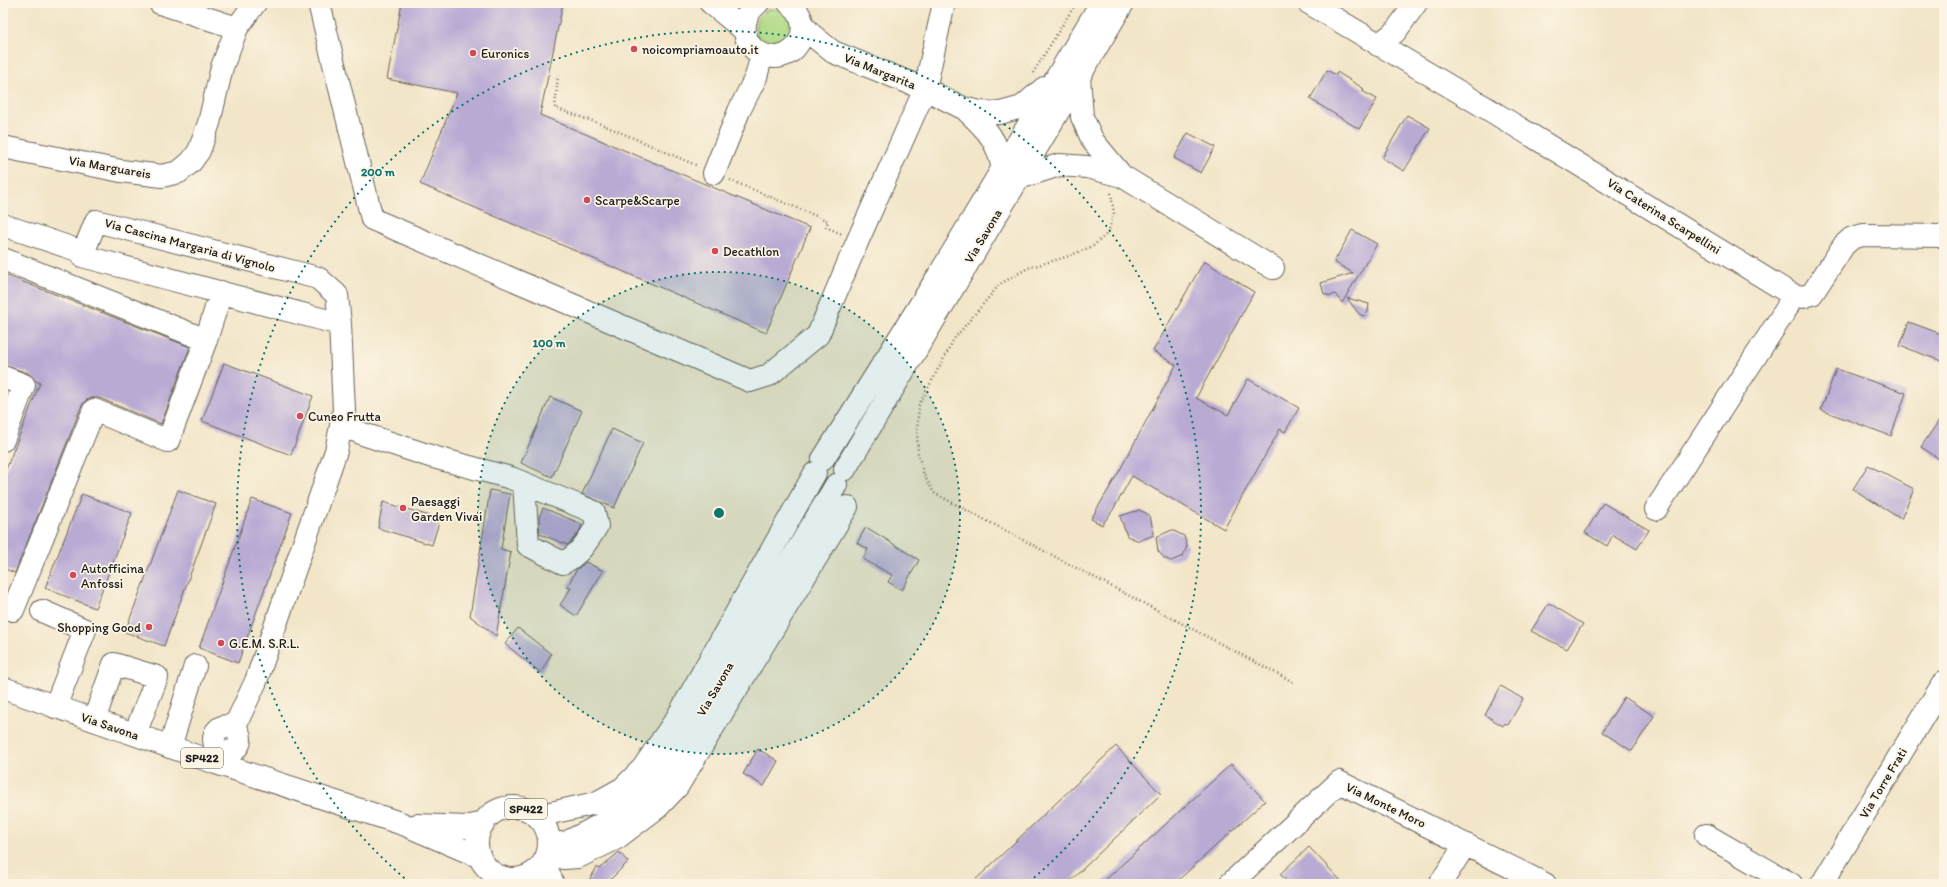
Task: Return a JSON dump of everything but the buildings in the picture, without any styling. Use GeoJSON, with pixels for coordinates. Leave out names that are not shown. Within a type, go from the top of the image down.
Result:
{"type":"FeatureCollection","features":[{"type":"Feature","properties":{"kind":"street"},"geometry":{"type":"LineString","coordinates":[[160,3],[237,28],[255,3]]}},
{"type":"Feature","properties":{"kind":"street"},"geometry":{"type":"LineString","coordinates":[[320,3],[372,219],[750,381],[769,375],[818,335],[855,246],[925,89],[944,3]]}},
{"type":"Feature","properties":{"kind":"street"},"geometry":{"type":"LineString","coordinates":[[711,3],[744,30]]}},
{"type":"Feature","properties":{"kind":"street"},"geometry":{"type":"LineString","coordinates":[[732,3],[756,5],[745,21],[744,30],[750,45],[776,54],[833,52]]}},
{"type":"Feature","properties":{"kind":"street","name":"Via Savona"},"geometry":{"type":"LineString","coordinates":[[1069,75],[1101,3]]}},
{"type":"Feature","properties":{"kind":"street","name":"Via Savona"},"geometry":{"type":"LineString","coordinates":[[547,853],[606,822],[636,800],[652,786],[679,749],[840,477],[1011,173],[1069,75],[1123,3]]}},
{"type":"Feature","properties":{"kind":"street","name":"Via Caterina Scarpellini"},"geometry":{"type":"LineString","coordinates":[[1309,3],[1488,109],[1791,294],[1802,297],[1812,294],[1844,245],[1852,238],[1863,235],[1944,236]]}},
{"type":"Feature","properties":{"kind":"street"},"geometry":{"type":"LineString","coordinates":[[1378,45],[1396,32],[1416,3]]}},
{"type":"Feature","properties":{"kind":"street"},"geometry":{"type":"LineString","coordinates":[[714,173],[739,111],[756,77],[776,54],[799,42],[796,10]]}},
{"type":"Feature","properties":{"kind":"street","name":"Via Margarita"},"geometry":{"type":"LineString","coordinates":[[796,10],[812,35],[833,52],[925,89],[963,108],[980,112],[1000,113],[1022,107],[1069,75]]}},
{"type":"Feature","properties":{"kind":"street","name":"Via Marguareis"},"geometry":{"type":"LineString","coordinates":[[3,147],[128,172],[162,176],[179,172],[191,162],[199,151],[209,123],[222,66],[237,28]]}},
{"type":"Feature","properties":{"kind":"street"},"geometry":{"type":"LineString","coordinates":[[1069,75],[1082,117],[1093,141],[1116,183]]}},
{"type":"Feature","properties":{"kind":"street","name":"Via Margarita"},"geometry":{"type":"LineString","coordinates":[[963,108],[989,131],[1011,173]]}},
{"type":"Feature","properties":{"kind":"street"},"geometry":{"type":"LineString","coordinates":[[1011,173],[1059,165],[1087,167],[1273,268]]}},
{"type":"Feature","properties":{"kind":"street","name":"Via Savona"},"geometry":{"type":"LineString","coordinates":[[537,816],[596,803],[623,788],[643,768],[677,718],[819,466],[942,270],[1011,173]]}},
{"type":"Feature","properties":{"kind":"street","name":"Via Cascina Margaria di Vignolo"},"geometry":{"type":"LineString","coordinates":[[83,254],[96,220],[318,278],[337,295],[344,397],[342,425],[336,451],[256,681],[234,728],[239,736],[239,745],[232,752],[219,757]]}},
{"type":"Feature","properties":{"kind":"street"},"geometry":{"type":"LineString","coordinates":[[3,225],[83,254],[340,324]]}},
{"type":"Feature","properties":{"kind":"street"},"geometry":{"type":"LineString","coordinates":[[71,286],[83,254]]}},
{"type":"Feature","properties":{"kind":"street"},"geometry":{"type":"LineString","coordinates":[[3,259],[206,340]]}},
{"type":"Feature","properties":{"kind":"street"},"geometry":{"type":"LineString","coordinates":[[3,606],[13,610],[94,410],[168,442],[206,340],[221,292]]}},
{"type":"Feature","properties":{"kind":"street"},"geometry":{"type":"LineString","coordinates":[[1656,509],[1787,308],[1791,294]]}},
{"type":"Feature","properties":{"kind":"street"},"geometry":{"type":"LineString","coordinates":[[3,377],[24,386],[3,440]]}},
{"type":"Feature","properties":{"kind":"street"},"geometry":{"type":"LineString","coordinates":[[342,425],[363,434],[433,457],[518,480]]}},
{"type":"Feature","properties":{"kind":"street"},"geometry":{"type":"LineString","coordinates":[[553,884],[547,853],[564,858],[578,857],[617,838],[658,807],[677,787],[847,507]]}},
{"type":"Feature","properties":{"kind":"street"},"geometry":{"type":"LineString","coordinates":[[42,611],[85,630],[56,707]]}},
{"type":"Feature","properties":{"kind":"street"},"geometry":{"type":"LineString","coordinates":[[94,720],[114,664],[157,677],[135,734]]}},
{"type":"Feature","properties":{"kind":"street"},"geometry":{"type":"LineString","coordinates":[[170,747],[195,666]]}},
{"type":"Feature","properties":{"kind":"street","name":"Via Torre Frati"},"geometry":{"type":"LineString","coordinates":[[1822,884],[1944,682]]}},
{"type":"Feature","properties":{"kind":"street","name":"Via Savona"},"geometry":{"type":"LineString","coordinates":[[3,688],[170,747],[219,757],[403,824],[480,857]]}},
{"type":"Feature","properties":{"kind":"street","name":"Via Monte Moro"},"geometry":{"type":"LineString","coordinates":[[1230,884],[1339,782],[1545,884]]}},
{"type":"Feature","properties":{"kind":"street","name":"SP422"},"geometry":{"type":"LineString","coordinates":[[480,857],[492,872],[514,881],[530,875],[547,853],[548,834],[544,824],[537,816],[527,810],[515,807],[503,809],[492,814],[484,823]]}},
{"type":"Feature","properties":{"kind":"street"},"geometry":{"type":"LineString","coordinates":[[480,857],[477,845],[478,833],[484,823]]}},
{"type":"Feature","properties":{"kind":"street","name":"Via Savona"},"geometry":{"type":"LineString","coordinates":[[403,824],[466,827],[484,823]]}},
{"type":"Feature","properties":{"kind":"street"},"geometry":{"type":"LineString","coordinates":[[1706,835],[1791,884]]}},
{"type":"Feature","properties":{"kind":"street"},"geometry":{"type":"LineString","coordinates":[[1440,884],[1465,845]]}},
{"type":"Feature","properties":{"kind":"path"},"geometry":{"type":"LineString","coordinates":[[558,75],[555,108],[601,124],[828,220],[826,228],[830,230]]}},
{"type":"Feature","properties":{"kind":"path"},"geometry":{"type":"LineString","coordinates":[[1116,183],[1112,195],[1114,214],[1108,233],[1093,246],[1066,257],[1028,268],[1000,284],[954,339],[919,404],[917,430],[918,454],[924,476],[934,493],[1295,683]]}},
{"type":"Feature","properties":{"kind":"green space"},"geometry":{"type":"Polygon","coordinates":[[[774,9],[784,12],[790,18],[793,28],[790,38],[784,44],[774,47],[764,44],[758,38],[755,28],[758,18],[764,12],[774,9]]]}},
{"type":"Feature","properties":{"kind":"place","name":"noicompriamoauto.it"},"geometry":{"type":"Point","coordinates":[634,49]}},
{"type":"Feature","properties":{"kind":"place","name":"Euronics"},"geometry":{"type":"Point","coordinates":[473,53]}},
{"type":"Feature","properties":{"kind":"place","name":"Scarpe&Scarpe"},"geometry":{"type":"Point","coordinates":[587,200]}},
{"type":"Feature","properties":{"kind":"place","name":"Decathlon"},"geometry":{"type":"Point","coordinates":[715,251]}},
{"type":"Feature","properties":{"kind":"place","name":"Cuneo Frutta"},"geometry":{"type":"Point","coordinates":[300,416]}},
{"type":"Feature","properties":{"kind":"place","name":"Paesaggi Garden Vivai"},"geometry":{"type":"Point","coordinates":[403,508]}},
{"type":"Feature","properties":{"kind":"place","name":"Autofficina Anfossi"},"geometry":{"type":"Point","coordinates":[73,575]}},
{"type":"Feature","properties":{"kind":"place","name":"Shopping Good"},"geometry":{"type":"Point","coordinates":[149,627]}},
{"type":"Feature","properties":{"kind":"place","name":"G.E.M. S.R.L."},"geometry":{"type":"Point","coordinates":[221,643]}}]}
